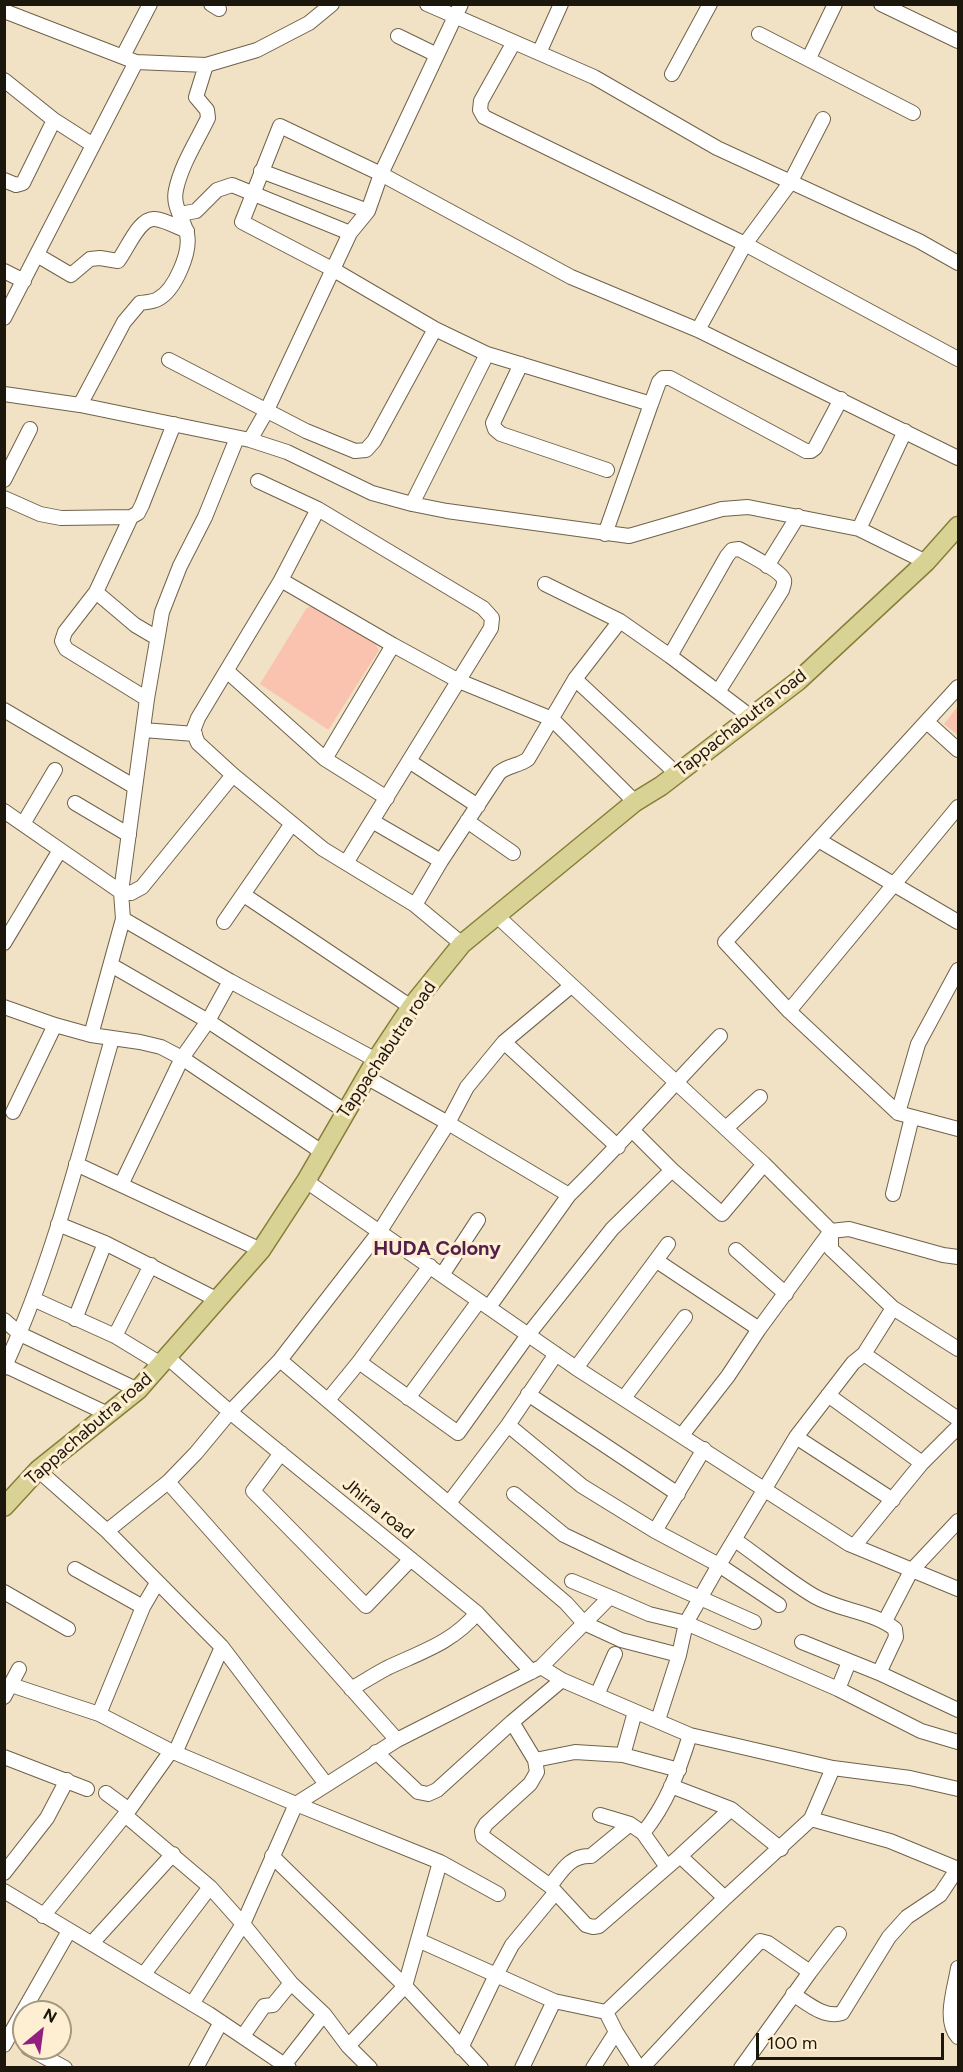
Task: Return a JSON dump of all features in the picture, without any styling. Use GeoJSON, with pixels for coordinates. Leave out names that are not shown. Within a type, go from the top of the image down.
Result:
{"type":"FeatureCollection","features":[{"type":"Feature","properties":{"kind":"main road","name":"Tappachabutra road"},"geometry":{"type":"LineString","coordinates":[[7,1500],[38,1470],[138,1390],[261,1250],[306,1181],[376,1060],[411,1007],[462,944],[635,802],[677,774],[798,681],[926,562],[958,526]]}},
{"type":"Feature","properties":{"kind":"street"},"geometry":{"type":"LineString","coordinates":[[123,56],[150,4]]}},
{"type":"Feature","properties":{"kind":"street"},"geometry":{"type":"LineString","coordinates":[[4,11],[136,62],[206,65],[257,50],[309,23],[332,4]]}},
{"type":"Feature","properties":{"kind":"street"},"geometry":{"type":"LineString","coordinates":[[427,4],[594,77],[717,148],[958,261]]}},
{"type":"Feature","properties":{"kind":"street"},"geometry":{"type":"LineString","coordinates":[[91,1035],[123,919],[121,892],[147,699],[162,612],[176,575],[243,439],[266,412],[350,232],[368,211],[381,174],[461,4]]}},
{"type":"Feature","properties":{"kind":"street"},"geometry":{"type":"LineString","coordinates":[[539,53],[561,4]]}},
{"type":"Feature","properties":{"kind":"street"},"geometry":{"type":"LineString","coordinates":[[672,74],[710,4]]}},
{"type":"Feature","properties":{"kind":"street"},"geometry":{"type":"LineString","coordinates":[[809,58],[835,4]]}},
{"type":"Feature","properties":{"kind":"street"},"geometry":{"type":"LineString","coordinates":[[881,4],[958,41]]}},
{"type":"Feature","properties":{"kind":"street"},"geometry":{"type":"LineString","coordinates":[[759,34],[914,113]]}},
{"type":"Feature","properties":{"kind":"street"},"geometry":{"type":"LineString","coordinates":[[398,36],[437,55]]}},
{"type":"Feature","properties":{"kind":"street"},"geometry":{"type":"LineString","coordinates":[[514,42],[481,101],[480,110],[484,117],[745,244],[958,359]]}},
{"type":"Feature","properties":{"kind":"street"},"geometry":{"type":"LineString","coordinates":[[4,318],[136,62]]}},
{"type":"Feature","properties":{"kind":"street"},"geometry":{"type":"LineString","coordinates":[[80,405],[124,322],[140,303],[157,300],[167,292],[186,256],[189,243],[187,231],[176,204],[176,189],[208,118],[207,110],[196,97],[206,65]]}},
{"type":"Feature","properties":{"kind":"street"},"geometry":{"type":"LineString","coordinates":[[4,80],[54,120],[93,145]]}},
{"type":"Feature","properties":{"kind":"street"},"geometry":{"type":"LineString","coordinates":[[698,330],[745,244],[790,183],[823,119]]}},
{"type":"Feature","properties":{"kind":"street"},"geometry":{"type":"LineString","coordinates":[[4,180],[16,185],[23,183],[54,120]]}},
{"type":"Feature","properties":{"kind":"street"},"geometry":{"type":"LineString","coordinates":[[651,404],[486,354],[435,330],[334,270],[242,222],[280,126],[381,174],[571,277],[698,330],[958,458]]}},
{"type":"Feature","properties":{"kind":"street"},"geometry":{"type":"LineString","coordinates":[[261,171],[368,211]]}},
{"type":"Feature","properties":{"kind":"street"},"geometry":{"type":"LineString","coordinates":[[180,213],[196,211],[217,190],[232,185],[350,232]]}},
{"type":"Feature","properties":{"kind":"street"},"geometry":{"type":"LineString","coordinates":[[38,255],[71,275],[90,259],[118,261],[140,226],[149,219],[156,219],[187,231]]}},
{"type":"Feature","properties":{"kind":"street"},"geometry":{"type":"LineString","coordinates":[[4,271],[24,281]]}},
{"type":"Feature","properties":{"kind":"street"},"geometry":{"type":"LineString","coordinates":[[169,360],[266,412],[356,451],[366,450],[374,441],[435,330]]}},
{"type":"Feature","properties":{"kind":"street"},"geometry":{"type":"LineString","coordinates":[[412,504],[486,354]]}},
{"type":"Feature","properties":{"kind":"street"},"geometry":{"type":"LineString","coordinates":[[521,364],[493,423],[495,429],[501,434],[607,470]]}},
{"type":"Feature","properties":{"kind":"street"},"geometry":{"type":"LineString","coordinates":[[605,534],[659,382],[663,378],[670,378],[806,451],[811,451],[841,399]]}},
{"type":"Feature","properties":{"kind":"street"},"geometry":{"type":"LineString","coordinates":[[4,394],[80,405],[243,439],[286,452],[372,493],[412,504],[629,537],[722,509],[748,507],[859,529],[926,562]]}},
{"type":"Feature","properties":{"kind":"street"},"geometry":{"type":"LineString","coordinates":[[4,498],[40,514],[61,518],[131,517],[138,513],[142,505],[174,424]]}},
{"type":"Feature","properties":{"kind":"street"},"geometry":{"type":"LineString","coordinates":[[4,480],[30,429]]}},
{"type":"Feature","properties":{"kind":"street"},"geometry":{"type":"LineString","coordinates":[[859,529],[905,431]]}},
{"type":"Feature","properties":{"kind":"street"},"geometry":{"type":"LineString","coordinates":[[258,481],[318,509],[483,608],[492,618],[491,628],[346,863]]}},
{"type":"Feature","properties":{"kind":"street"},"geometry":{"type":"LineString","coordinates":[[318,509],[282,580],[198,718],[194,731],[198,742],[291,825],[323,849],[415,905],[462,944]]}},
{"type":"Feature","properties":{"kind":"street"},"geometry":{"type":"LineString","coordinates":[[767,566],[798,516]]}},
{"type":"Feature","properties":{"kind":"street"},"geometry":{"type":"LineString","coordinates":[[131,517],[96,592],[64,632],[62,641],[66,649],[147,699]]}},
{"type":"Feature","properties":{"kind":"street"},"geometry":{"type":"LineString","coordinates":[[670,656],[732,550],[739,549],[782,577],[784,582],[782,590],[718,692]]}},
{"type":"Feature","properties":{"kind":"street"},"geometry":{"type":"LineString","coordinates":[[282,580],[459,681],[552,719],[635,802]]}},
{"type":"Feature","properties":{"kind":"street"},"geometry":{"type":"LineString","coordinates":[[545,584],[620,621],[751,717]]}},
{"type":"Feature","properties":{"kind":"street"},"geometry":{"type":"LineString","coordinates":[[96,592],[135,625],[157,638]]}},
{"type":"Feature","properties":{"kind":"street"},"geometry":{"type":"LineString","coordinates":[[415,905],[499,773],[505,767],[521,764],[528,759],[575,679],[620,621]]}},
{"type":"Feature","properties":{"kind":"street"},"geometry":{"type":"LineString","coordinates":[[325,759],[393,645]]}},
{"type":"Feature","properties":{"kind":"street"},"geometry":{"type":"LineString","coordinates":[[228,672],[325,759],[387,798]]}},
{"type":"Feature","properties":{"kind":"street"},"geometry":{"type":"LineString","coordinates":[[575,679],[677,774]]}},
{"type":"Feature","properties":{"kind":"street"},"geometry":{"type":"LineString","coordinates":[[958,687],[725,942],[789,1011],[898,1113],[958,1129]]}},
{"type":"Feature","properties":{"kind":"street"},"geometry":{"type":"LineString","coordinates":[[4,710],[135,787]]}},
{"type":"Feature","properties":{"kind":"street"},"geometry":{"type":"LineString","coordinates":[[927,722],[958,750]]}},
{"type":"Feature","properties":{"kind":"street"},"geometry":{"type":"LineString","coordinates":[[143,729],[195,734]]}},
{"type":"Feature","properties":{"kind":"street"},"geometry":{"type":"LineString","coordinates":[[409,761],[478,806]]}},
{"type":"Feature","properties":{"kind":"street"},"geometry":{"type":"LineString","coordinates":[[23,824],[55,770]]}},
{"type":"Feature","properties":{"kind":"street"},"geometry":{"type":"LineString","coordinates":[[4,811],[121,892],[130,893],[142,887],[233,775]]}},
{"type":"Feature","properties":{"kind":"street"},"geometry":{"type":"LineString","coordinates":[[75,803],[129,835]]}},
{"type":"Feature","properties":{"kind":"street"},"geometry":{"type":"LineString","coordinates":[[789,1011],[958,807]]}},
{"type":"Feature","properties":{"kind":"street"},"geometry":{"type":"LineString","coordinates":[[372,820],[441,861]]}},
{"type":"Feature","properties":{"kind":"street"},"geometry":{"type":"LineString","coordinates":[[467,821],[513,853]]}},
{"type":"Feature","properties":{"kind":"street"},"geometry":{"type":"LineString","coordinates":[[224,922],[291,825]]}},
{"type":"Feature","properties":{"kind":"street"},"geometry":{"type":"LineString","coordinates":[[819,841],[958,922]]}},
{"type":"Feature","properties":{"kind":"street"},"geometry":{"type":"LineString","coordinates":[[4,943],[60,850]]}},
{"type":"Feature","properties":{"kind":"street"},"geometry":{"type":"LineString","coordinates":[[244,895],[411,1007]]}},
{"type":"Feature","properties":{"kind":"street"},"geometry":{"type":"LineString","coordinates":[[496,915],[764,1164],[831,1231],[831,1249],[894,1308],[958,1349]]}},
{"type":"Feature","properties":{"kind":"street"},"geometry":{"type":"LineString","coordinates":[[123,919],[230,981],[376,1060]]}},
{"type":"Feature","properties":{"kind":"street"},"geometry":{"type":"LineString","coordinates":[[111,965],[208,1021],[345,1111]]}},
{"type":"Feature","properties":{"kind":"street"},"geometry":{"type":"LineString","coordinates":[[898,1113],[918,1044],[958,970]]}},
{"type":"Feature","properties":{"kind":"street"},"geometry":{"type":"LineString","coordinates":[[121,1185],[182,1058],[208,1021],[230,981]]}},
{"type":"Feature","properties":{"kind":"street"},"geometry":{"type":"LineString","coordinates":[[106,1531],[168,1482],[280,1360],[380,1231],[448,1123],[467,1087],[504,1042],[571,986]]}},
{"type":"Feature","properties":{"kind":"street"},"geometry":{"type":"LineString","coordinates":[[6,1010],[91,1035],[160,1047],[182,1058],[322,1152]]}},
{"type":"Feature","properties":{"kind":"street"},"geometry":{"type":"LineString","coordinates":[[14,1112],[55,1025]]}},
{"type":"Feature","properties":{"kind":"street"},"geometry":{"type":"LineString","coordinates":[[408,1398],[569,1195],[618,1147],[720,1036]]}},
{"type":"Feature","properties":{"kind":"street"},"geometry":{"type":"LineString","coordinates":[[108,1414],[5,1366],[21,1334],[58,1224],[112,1039]]}},
{"type":"Feature","properties":{"kind":"street"},"geometry":{"type":"LineString","coordinates":[[504,1042],[618,1147]]}},
{"type":"Feature","properties":{"kind":"street"},"geometry":{"type":"LineString","coordinates":[[366,1077],[569,1195]]}},
{"type":"Feature","properties":{"kind":"street"},"geometry":{"type":"LineString","coordinates":[[726,1128],[760,1097]]}},
{"type":"Feature","properties":{"kind":"street"},"geometry":{"type":"LineString","coordinates":[[893,1194],[912,1117]]}},
{"type":"Feature","properties":{"kind":"street"},"geometry":{"type":"LineString","coordinates":[[632,1130],[672,1170],[722,1214],[764,1164]]}},
{"type":"Feature","properties":{"kind":"street"},"geometry":{"type":"LineString","coordinates":[[76,1164],[261,1250]]}},
{"type":"Feature","properties":{"kind":"street"},"geometry":{"type":"LineString","coordinates":[[359,1362],[458,1434],[528,1335],[612,1229],[672,1170]]}},
{"type":"Feature","properties":{"kind":"street"},"geometry":{"type":"LineString","coordinates":[[306,1181],[576,1368],[849,1544],[958,1589]]}},
{"type":"Feature","properties":{"kind":"street"},"geometry":{"type":"LineString","coordinates":[[442,1275],[478,1220]]}},
{"type":"Feature","properties":{"kind":"street"},"geometry":{"type":"LineString","coordinates":[[58,1224],[105,1243],[218,1300]]}},
{"type":"Feature","properties":{"kind":"street"},"geometry":{"type":"LineString","coordinates":[[682,1435],[728,1376],[759,1329],[831,1231],[849,1228],[943,1255],[958,1257]]}},
{"type":"Feature","properties":{"kind":"street"},"geometry":{"type":"LineString","coordinates":[[75,1319],[105,1243]]}},
{"type":"Feature","properties":{"kind":"street"},"geometry":{"type":"LineString","coordinates":[[576,1368],[657,1262],[668,1244]]}},
{"type":"Feature","properties":{"kind":"street"},"geometry":{"type":"LineString","coordinates":[[736,1250],[786,1294]]}},
{"type":"Feature","properties":{"kind":"street"},"geometry":{"type":"LineString","coordinates":[[657,1262],[759,1329]]}},
{"type":"Feature","properties":{"kind":"street"},"geometry":{"type":"LineString","coordinates":[[115,1336],[151,1265]]}},
{"type":"Feature","properties":{"kind":"street"},"geometry":{"type":"LineString","coordinates":[[328,1400],[430,1266]]}},
{"type":"Feature","properties":{"kind":"street","name":"Jhirra road"},"geometry":{"type":"LineString","coordinates":[[33,1299],[164,1361],[411,1559],[477,1614],[536,1670],[690,1735],[833,1768],[910,1778],[958,1789]]}},
{"type":"Feature","properties":{"kind":"street"},"geometry":{"type":"LineString","coordinates":[[658,1720],[679,1655],[686,1623],[718,1565],[796,1437],[853,1363],[864,1354],[894,1308]]}},
{"type":"Feature","properties":{"kind":"street"},"geometry":{"type":"LineString","coordinates":[[624,1398],[685,1317]]}},
{"type":"Feature","properties":{"kind":"street"},"geometry":{"type":"LineString","coordinates":[[4,1320],[21,1334],[138,1390]]}},
{"type":"Feature","properties":{"kind":"street"},"geometry":{"type":"LineString","coordinates":[[449,1503],[508,1425],[556,1354]]}},
{"type":"Feature","properties":{"kind":"street"},"geometry":{"type":"LineString","coordinates":[[864,1354],[958,1419]]}},
{"type":"Feature","properties":{"kind":"street"},"geometry":{"type":"LineString","coordinates":[[280,1360],[566,1604],[584,1623],[621,1640],[679,1655]]}},
{"type":"Feature","properties":{"kind":"street"},"geometry":{"type":"LineString","coordinates":[[528,1394],[678,1494]]}},
{"type":"Feature","properties":{"kind":"street"},"geometry":{"type":"LineString","coordinates":[[828,1395],[922,1463]]}},
{"type":"Feature","properties":{"kind":"street"},"geometry":{"type":"LineString","coordinates":[[508,1425],[582,1486],[655,1531],[718,1565],[779,1605]]}},
{"type":"Feature","properties":{"kind":"street"},"geometry":{"type":"LineString","coordinates":[[855,1545],[922,1463],[958,1427]]}},
{"type":"Feature","properties":{"kind":"street"},"geometry":{"type":"LineString","coordinates":[[796,1437],[893,1500]]}},
{"type":"Feature","properties":{"kind":"street"},"geometry":{"type":"LineString","coordinates":[[947,1439],[958,1449]]}},
{"type":"Feature","properties":{"kind":"street"},"geometry":{"type":"LineString","coordinates":[[655,1531],[704,1449]]}},
{"type":"Feature","properties":{"kind":"street"},"geometry":{"type":"LineString","coordinates":[[281,1453],[253,1491],[366,1606],[411,1559]]}},
{"type":"Feature","properties":{"kind":"street"},"geometry":{"type":"LineString","coordinates":[[38,1470],[106,1531],[222,1647],[326,1784]]}},
{"type":"Feature","properties":{"kind":"street"},"geometry":{"type":"LineString","coordinates":[[168,1482],[397,1740]]}},
{"type":"Feature","properties":{"kind":"street"},"geometry":{"type":"LineString","coordinates":[[514,1494],[564,1535],[754,1622]]}},
{"type":"Feature","properties":{"kind":"street"},"geometry":{"type":"LineString","coordinates":[[885,1621],[910,1571],[958,1522]]}},
{"type":"Feature","properties":{"kind":"street"},"geometry":{"type":"LineString","coordinates":[[735,1540],[814,1596],[834,1605],[885,1621],[895,1629],[896,1637],[879,1673]]}},
{"type":"Feature","properties":{"kind":"street"},"geometry":{"type":"LineString","coordinates":[[75,1569],[143,1607]]}},
{"type":"Feature","properties":{"kind":"street"},"geometry":{"type":"LineString","coordinates":[[572,1581],[649,1614],[686,1623],[838,1689],[921,1731],[958,1742]]}},
{"type":"Feature","properties":{"kind":"street"},"geometry":{"type":"LineString","coordinates":[[99,1714],[143,1607],[157,1583]]}},
{"type":"Feature","properties":{"kind":"street"},"geometry":{"type":"LineString","coordinates":[[4,1592],[68,1629]]}},
{"type":"Feature","properties":{"kind":"street"},"geometry":{"type":"LineString","coordinates":[[192,2004],[243,1924],[296,1804],[397,1740],[536,1670],[610,1597]]}},
{"type":"Feature","properties":{"kind":"street"},"geometry":{"type":"LineString","coordinates":[[351,1689],[386,1669],[447,1641],[466,1627],[477,1614]]}},
{"type":"Feature","properties":{"kind":"street"},"geometry":{"type":"LineString","coordinates":[[802,1642],[879,1673],[958,1710]]}},
{"type":"Feature","properties":{"kind":"street"},"geometry":{"type":"LineString","coordinates":[[43,1916],[173,1752],[222,1647]]}},
{"type":"Feature","properties":{"kind":"street"},"geometry":{"type":"LineString","coordinates":[[597,1695],[615,1654]]}},
{"type":"Feature","properties":{"kind":"street"},"geometry":{"type":"LineString","coordinates":[[838,1689],[849,1662]]}},
{"type":"Feature","properties":{"kind":"street"},"geometry":{"type":"LineString","coordinates":[[19,1669],[8,1691],[99,1714],[173,1752],[440,1862],[498,1894]]}},
{"type":"Feature","properties":{"kind":"street"},"geometry":{"type":"LineString","coordinates":[[376,1752],[418,1792],[428,1794],[437,1790],[461,1770],[512,1722],[538,1703],[562,1680]]}},
{"type":"Feature","properties":{"kind":"street"},"geometry":{"type":"LineString","coordinates":[[623,1755],[635,1712]]}},
{"type":"Feature","properties":{"kind":"street"},"geometry":{"type":"LineString","coordinates":[[512,1722],[535,1760],[537,1772],[530,1784],[486,1824],[482,1831],[483,1838],[552,1889],[586,1925],[598,1926],[680,1856],[730,1809]]}},
{"type":"Feature","properties":{"kind":"street"},"geometry":{"type":"LineString","coordinates":[[643,1833],[656,1817],[679,1770],[690,1735]]}},
{"type":"Feature","properties":{"kind":"street"},"geometry":{"type":"LineString","coordinates":[[535,1760],[574,1752],[623,1755],[679,1770]]}},
{"type":"Feature","properties":{"kind":"street"},"geometry":{"type":"LineString","coordinates":[[4,1756],[87,1789]]}},
{"type":"Feature","properties":{"kind":"street"},"geometry":{"type":"LineString","coordinates":[[606,2012],[724,1898],[811,1820],[833,1768]]}},
{"type":"Feature","properties":{"kind":"street"},"geometry":{"type":"LineString","coordinates":[[4,1873],[47,1818],[67,1780]]}},
{"type":"Feature","properties":{"kind":"street"},"geometry":{"type":"LineString","coordinates":[[671,1786],[730,1809],[781,1849]]}},
{"type":"Feature","properties":{"kind":"street"},"geometry":{"type":"LineString","coordinates":[[106,1793],[210,1887],[291,1983],[324,2014],[348,2046],[370,2067]]}},
{"type":"Feature","properties":{"kind":"street"},"geometry":{"type":"LineString","coordinates":[[600,1815],[630,1824],[643,1833],[667,1867]]}},
{"type":"Feature","properties":{"kind":"street"},"geometry":{"type":"LineString","coordinates":[[793,1994],[824,2013],[833,2016],[842,2013],[889,1937],[907,1917],[940,1895],[958,1869],[890,1841],[811,1820]]}},
{"type":"Feature","properties":{"kind":"street"},"geometry":{"type":"LineString","coordinates":[[461,2048],[512,1945],[570,1862],[581,1855],[591,1856],[630,1824]]}},
{"type":"Feature","properties":{"kind":"street"},"geometry":{"type":"LineString","coordinates":[[92,1943],[173,1854]]}},
{"type":"Feature","properties":{"kind":"street"},"geometry":{"type":"LineString","coordinates":[[272,1856],[405,1986],[481,2067]]}},
{"type":"Feature","properties":{"kind":"street"},"geometry":{"type":"LineString","coordinates":[[680,1856],[724,1898]]}},
{"type":"Feature","properties":{"kind":"street"},"geometry":{"type":"LineString","coordinates":[[348,2046],[405,1986],[440,1862]]}},
{"type":"Feature","properties":{"kind":"street"},"geometry":{"type":"LineString","coordinates":[[144,1974],[210,1887]]}},
{"type":"Feature","properties":{"kind":"street"},"geometry":{"type":"LineString","coordinates":[[4,1891],[144,1974],[287,2066],[324,2014]]}},
{"type":"Feature","properties":{"kind":"street"},"geometry":{"type":"LineString","coordinates":[[7,2041],[69,1930]]}},
{"type":"Feature","properties":{"kind":"street"},"geometry":{"type":"LineString","coordinates":[[741,2067],[839,1934]]}},
{"type":"Feature","properties":{"kind":"street"},"geometry":{"type":"LineString","coordinates":[[418,1940],[554,2001],[606,2012]]}},
{"type":"Feature","properties":{"kind":"street"},"geometry":{"type":"LineString","coordinates":[[606,2012],[616,2032],[640,2067],[760,1941],[768,1943],[810,1972]]}},
{"type":"Feature","properties":{"kind":"street"},"geometry":{"type":"LineString","coordinates":[[958,1968],[952,2028],[958,2037]]}},
{"type":"Feature","properties":{"kind":"street"},"geometry":{"type":"LineString","coordinates":[[243,2036],[264,2006],[273,2005],[291,1983]]}},
{"type":"Feature","properties":{"kind":"street"},"geometry":{"type":"LineString","coordinates":[[522,2067],[554,2001]]}},
{"type":"Feature","properties":{"kind":"street"},"geometry":{"type":"LineString","coordinates":[[196,2067],[221,2022]]}},
{"type":"Feature","properties":{"kind":"street"},"geometry":{"type":"LineString","coordinates":[[592,2067],[616,2032]]}},
{"type":"Feature","properties":{"kind":"street"},"geometry":{"type":"LineString","coordinates":[[51,2060],[65,2067]]}},
{"type":"Feature","properties":{"kind":"shaded area"},"geometry":{"type":"Polygon","coordinates":[[[310,606],[375,643],[379,650],[329,729],[260,684],[310,606]]]}},
{"type":"Feature","properties":{"kind":"shaded area"},"geometry":{"type":"Polygon","coordinates":[[[958,706],[958,735],[944,724],[958,706]]]}},
{"type":"Feature","properties":{"kind":"district","name":"HUDA Colony"},"geometry":{"type":"Point","coordinates":[437,1249]}}]}
